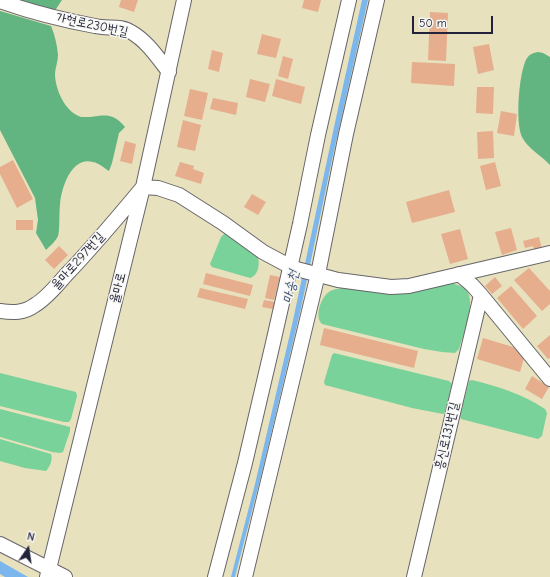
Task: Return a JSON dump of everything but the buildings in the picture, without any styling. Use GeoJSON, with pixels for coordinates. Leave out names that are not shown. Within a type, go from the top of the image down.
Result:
{"type":"FeatureCollection","features":[{"type":"Feature","properties":{"kind":"street","name":"율마로"},"geometry":{"type":"LineString","coordinates":[[48,573],[143,187],[184,0]]}},
{"type":"Feature","properties":{"kind":"street"},"geometry":{"type":"LineString","coordinates":[[215,577],[246,456],[291,268],[349,0]]}},
{"type":"Feature","properties":{"kind":"street"},"geometry":{"type":"LineString","coordinates":[[245,577],[318,274],[334,190],[377,0]]}},
{"type":"Feature","properties":{"kind":"street","name":"가현로230번길"},"geometry":{"type":"LineString","coordinates":[[0,1],[20,8],[97,27],[115,27],[130,31],[140,38],[169,72]]}},
{"type":"Feature","properties":{"kind":"street"},"geometry":{"type":"LineString","coordinates":[[143,187],[158,188],[179,195],[223,223],[263,252],[291,268],[338,280],[391,287],[409,286],[550,253]]}},
{"type":"Feature","properties":{"kind":"street","name":"율마로297번길"},"geometry":{"type":"LineString","coordinates":[[0,311],[12,313],[24,311],[36,305],[48,295],[84,256],[143,187]]}},
{"type":"Feature","properties":{"kind":"street"},"geometry":{"type":"LineString","coordinates":[[459,274],[481,295],[550,379]]}},
{"type":"Feature","properties":{"kind":"street","name":"흥신로131번길"},"geometry":{"type":"LineString","coordinates":[[414,577],[481,295]]}},
{"type":"Feature","properties":{"kind":"street"},"geometry":{"type":"LineString","coordinates":[[0,544],[48,573],[65,577]]}},
{"type":"Feature","properties":{"kind":"green space"},"geometry":{"type":"Polygon","coordinates":[[[8,0],[62,0],[54,12],[8,0]]]}},
{"type":"Feature","properties":{"kind":"green space"},"geometry":{"type":"Polygon","coordinates":[[[0,11],[51,26],[56,40],[58,55],[55,69],[55,80],[62,99],[70,110],[81,117],[113,117],[121,122],[125,127],[119,133],[109,171],[99,164],[85,161],[73,169],[69,175],[62,191],[58,236],[46,250],[36,233],[38,220],[35,198],[0,130],[0,11]]]}},
{"type":"Feature","properties":{"kind":"green space"},"geometry":{"type":"Polygon","coordinates":[[[538,52],[550,57],[550,165],[525,141],[520,130],[518,109],[520,85],[524,65],[529,56],[538,52]]]}},
{"type":"Feature","properties":{"kind":"green space"},"geometry":{"type":"Polygon","coordinates":[[[224,234],[228,234],[257,256],[259,262],[258,269],[253,277],[250,278],[212,267],[210,264],[221,237],[224,234]]]}},
{"type":"Feature","properties":{"kind":"green space"},"geometry":{"type":"Polygon","coordinates":[[[452,283],[466,290],[469,295],[470,302],[470,310],[466,327],[459,349],[455,353],[424,349],[322,324],[320,321],[319,312],[321,302],[326,295],[334,290],[342,288],[452,283]]]}},
{"type":"Feature","properties":{"kind":"green space"},"geometry":{"type":"Polygon","coordinates":[[[334,353],[449,381],[452,384],[445,412],[443,414],[412,408],[325,385],[324,382],[332,355],[334,353]]]}},
{"type":"Feature","properties":{"kind":"green space"},"geometry":{"type":"Polygon","coordinates":[[[0,373],[76,392],[77,396],[69,422],[0,406],[0,373]]]}},
{"type":"Feature","properties":{"kind":"green space"},"geometry":{"type":"Polygon","coordinates":[[[472,380],[501,388],[536,403],[545,409],[547,413],[542,436],[538,439],[461,419],[460,416],[469,381],[472,380]]]}},
{"type":"Feature","properties":{"kind":"green space"},"geometry":{"type":"Polygon","coordinates":[[[0,409],[70,427],[63,452],[52,452],[0,437],[0,409]]]}},
{"type":"Feature","properties":{"kind":"green space"},"geometry":{"type":"Polygon","coordinates":[[[0,439],[51,454],[52,456],[49,467],[46,471],[25,468],[0,461],[0,439]]]}},
{"type":"Feature","properties":{"kind":"water"},"geometry":{"type":"Polygon","coordinates":[[[362,0],[368,0],[333,155],[301,308],[262,472],[235,577],[231,577],[255,484],[292,325],[362,0]]]}},
{"type":"Feature","properties":{"kind":"water"},"geometry":{"type":"Polygon","coordinates":[[[0,561],[28,577],[5,577],[0,574],[0,561]]]}},
{"type":"Feature","properties":{"kind":"water label","name":"마송천"},"geometry":{"type":"Point","coordinates":[291,287]}}]}
